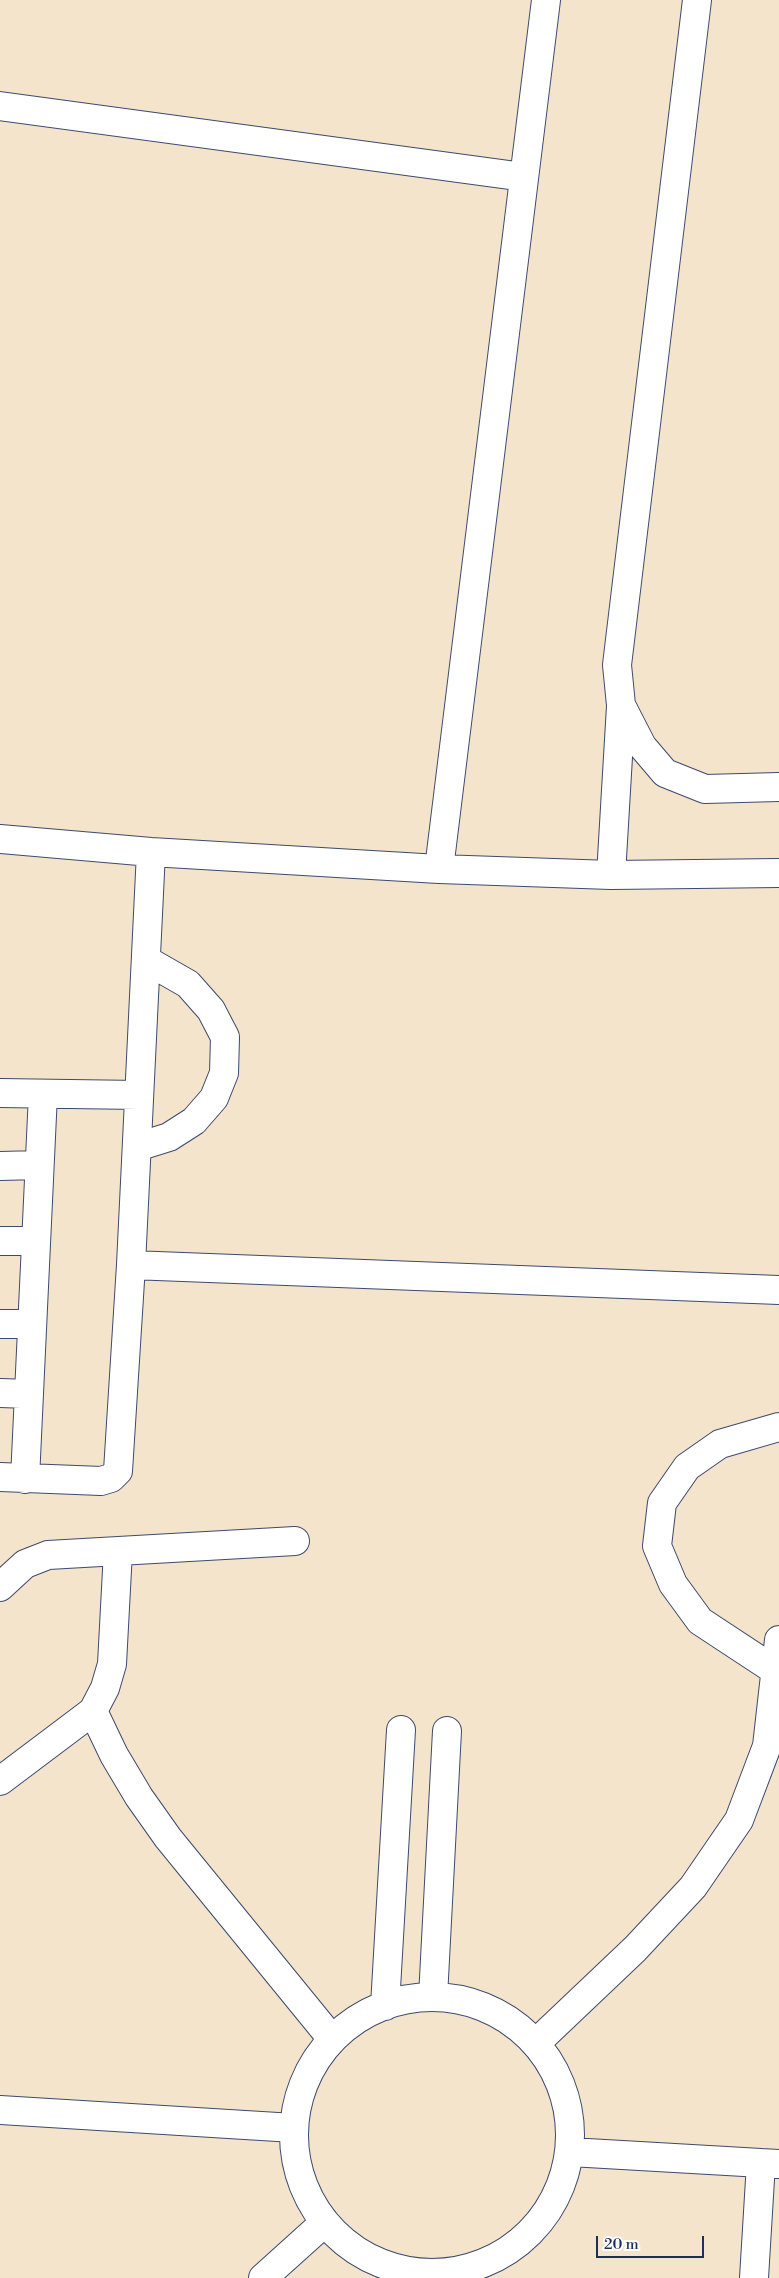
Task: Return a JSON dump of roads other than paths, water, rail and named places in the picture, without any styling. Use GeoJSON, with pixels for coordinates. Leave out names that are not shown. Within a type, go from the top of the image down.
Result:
{"type":"FeatureCollection","features":[{"type":"Feature","properties":{"kind":"lane"},"geometry":{"type":"LineString","coordinates":[[439,869],[546,0]]}},
{"type":"Feature","properties":{"kind":"lane"},"geometry":{"type":"LineString","coordinates":[[611,876],[621,705],[617,666],[697,0]]}},
{"type":"Feature","properties":{"kind":"lane"},"geometry":{"type":"LineString","coordinates":[[0,106],[524,177]]}},
{"type":"Feature","properties":{"kind":"lane"},"geometry":{"type":"LineString","coordinates":[[621,705],[642,746],[665,773],[705,789],[779,787]]}},
{"type":"Feature","properties":{"kind":"lane"},"geometry":{"type":"LineString","coordinates":[[0,839],[150,852],[439,869],[611,876],[779,873]]}},
{"type":"Feature","properties":{"kind":"lane"},"geometry":{"type":"LineString","coordinates":[[43,1094],[28,1394],[12,1478],[101,1482],[111,1478],[118,1471],[131,1265],[150,852]]}},
{"type":"Feature","properties":{"kind":"lane"},"geometry":{"type":"LineString","coordinates":[[137,1147],[169,1137],[194,1121],[214,1098],[224,1073],[225,1037],[211,1010],[188,984],[146,960]]}},
{"type":"Feature","properties":{"kind":"lane"},"geometry":{"type":"LineString","coordinates":[[0,1093],[139,1095]]}},
{"type":"Feature","properties":{"kind":"lane"},"geometry":{"type":"LineString","coordinates":[[0,1166],[39,1165]]}},
{"type":"Feature","properties":{"kind":"lane"},"geometry":{"type":"LineString","coordinates":[[0,1241],[36,1241]]}},
{"type":"Feature","properties":{"kind":"lane"},"geometry":{"type":"LineString","coordinates":[[131,1265],[779,1290]]}},
{"type":"Feature","properties":{"kind":"lane"},"geometry":{"type":"LineString","coordinates":[[0,1324],[32,1324]]}},
{"type":"Feature","properties":{"kind":"lane"},"geometry":{"type":"LineString","coordinates":[[0,1393],[28,1394]]}},
{"type":"Feature","properties":{"kind":"lane"},"geometry":{"type":"LineString","coordinates":[[776,1671],[700,1621],[673,1584],[657,1546],[662,1502],[688,1467],[720,1444],[779,1427]]}},
{"type":"Feature","properties":{"kind":"lane"},"geometry":{"type":"LineString","coordinates":[[0,1587],[25,1564],[48,1555],[295,1541]]}},
{"type":"Feature","properties":{"kind":"lane"},"geometry":{"type":"LineString","coordinates":[[0,1781],[93,1710],[105,1688],[112,1664],[118,1551]]}},
{"type":"Feature","properties":{"kind":"lane"},"geometry":{"type":"LineString","coordinates":[[536,2043],[635,1949],[693,1887],[739,1820],[773,1747],[779,1640]]}},
{"type":"Feature","properties":{"kind":"lane"},"geometry":{"type":"LineString","coordinates":[[93,1710],[114,1755],[139,1797],[168,1838],[332,2039]]}},
{"type":"Feature","properties":{"kind":"lane"},"geometry":{"type":"LineString","coordinates":[[384,2006],[401,1730]]}},
{"type":"Feature","properties":{"kind":"lane"},"geometry":{"type":"LineString","coordinates":[[433,1997],[447,1731]]}},
{"type":"Feature","properties":{"kind":"lane"},"geometry":{"type":"LineString","coordinates":[[433,1997],[472,2003],[507,2018],[536,2043],[553,2067],[564,2094],[570,2123],[570,2152],[562,2182],[549,2210],[529,2233],[498,2255],[477,2265],[447,2275],[404,2270],[382,2271],[324,2223],[306,2194],[296,2162],[294,2128],[300,2095],[312,2066],[332,2039],[356,2020],[384,2006],[408,1999],[433,1997]]}},
{"type":"Feature","properties":{"kind":"lane"},"geometry":{"type":"LineString","coordinates":[[0,2110],[294,2128]]}},
{"type":"Feature","properties":{"kind":"lane"},"geometry":{"type":"LineString","coordinates":[[570,2152],[770,2163],[754,2278]]}},
{"type":"Feature","properties":{"kind":"lane"},"geometry":{"type":"LineString","coordinates":[[263,2278],[324,2223]]}}]}
